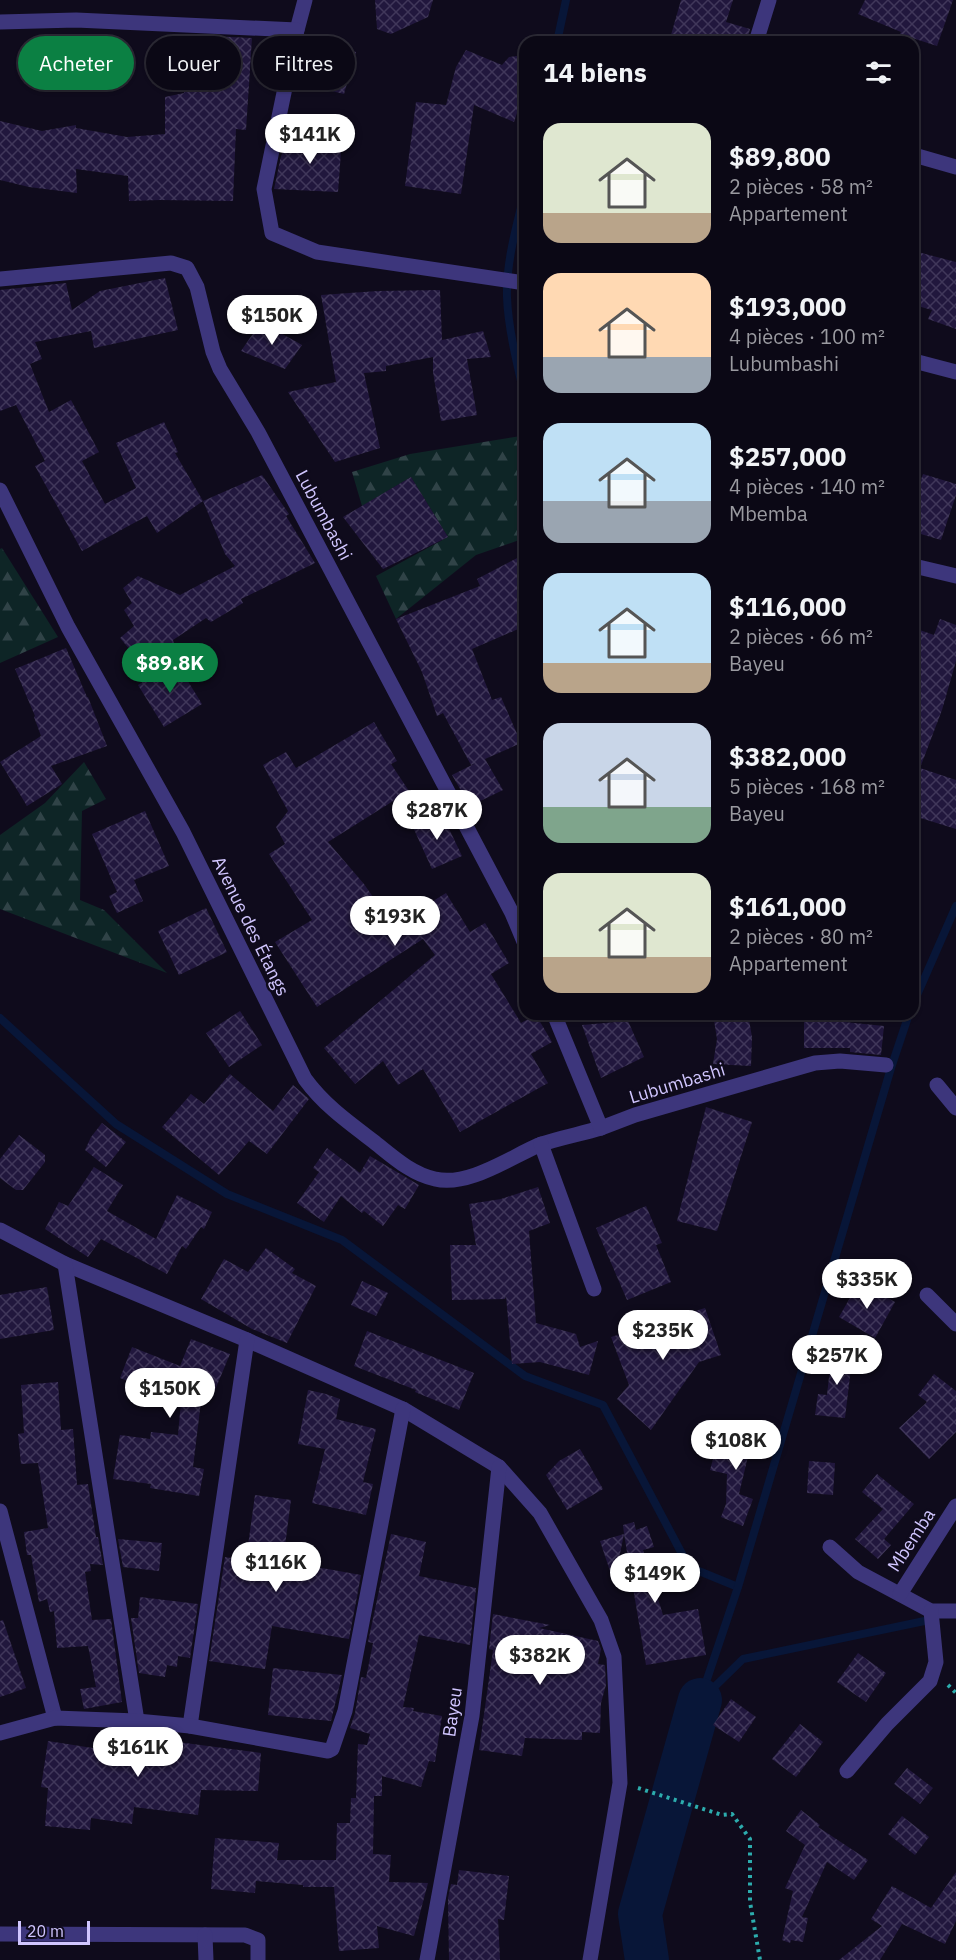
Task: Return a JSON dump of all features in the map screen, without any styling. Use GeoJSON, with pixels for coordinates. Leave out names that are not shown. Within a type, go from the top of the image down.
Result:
{"type":"FeatureCollection","features":[{"type":"Feature","properties":{"kind":"street"},"geometry":{"type":"LineString","coordinates":[[305,0],[264,189],[272,233],[317,252],[519,283]]}},
{"type":"Feature","properties":{"kind":"street"},"geometry":{"type":"LineString","coordinates":[[758,36],[769,0]]}},
{"type":"Feature","properties":{"kind":"street"},"geometry":{"type":"LineString","coordinates":[[0,22],[76,20],[297,30]]}},
{"type":"Feature","properties":{"kind":"street"},"geometry":{"type":"LineString","coordinates":[[919,156],[956,166]]}},
{"type":"Feature","properties":{"kind":"street","name":"Lubumbashi"},"geometry":{"type":"LineString","coordinates":[[0,279],[171,263],[187,268],[197,287],[213,352],[220,369],[258,432],[519,930]]}},
{"type":"Feature","properties":{"kind":"street"},"geometry":{"type":"LineString","coordinates":[[919,362],[956,372]]}},
{"type":"Feature","properties":{"kind":"street","name":"Avenue des Étangs"},"geometry":{"type":"LineString","coordinates":[[0,490],[68,627],[183,832],[305,1079],[316,1094],[330,1108],[406,1167],[437,1180],[453,1180],[474,1175],[541,1144],[601,1128]]}},
{"type":"Feature","properties":{"kind":"street"},"geometry":{"type":"LineString","coordinates":[[919,567],[956,576]]}},
{"type":"Feature","properties":{"kind":"street"},"geometry":{"type":"LineString","coordinates":[[556,1020],[601,1128]]}},
{"type":"Feature","properties":{"kind":"street","name":"Lubumbashi"},"geometry":{"type":"LineString","coordinates":[[601,1128],[635,1115],[815,1063],[848,1062],[886,1065]]}},
{"type":"Feature","properties":{"kind":"street"},"geometry":{"type":"LineString","coordinates":[[937,1085],[956,1108]]}},
{"type":"Feature","properties":{"kind":"street"},"geometry":{"type":"LineString","coordinates":[[541,1144],[594,1289]]}},
{"type":"Feature","properties":{"kind":"street"},"geometry":{"type":"LineString","coordinates":[[0,1230],[65,1264],[248,1340],[403,1409],[499,1467],[540,1514],[590,1600],[605,1629],[614,1657],[620,1783],[590,1960]]}},
{"type":"Feature","properties":{"kind":"street"},"geometry":{"type":"LineString","coordinates":[[65,1264],[137,1721]]}},
{"type":"Feature","properties":{"kind":"street"},"geometry":{"type":"LineString","coordinates":[[927,1295],[956,1323]]}},
{"type":"Feature","properties":{"kind":"street"},"geometry":{"type":"LineString","coordinates":[[190,1726],[248,1340]]}},
{"type":"Feature","properties":{"kind":"street"},"geometry":{"type":"LineString","coordinates":[[0,1733],[55,1718],[137,1721],[190,1726],[328,1750],[335,1746],[345,1712],[403,1409]]}},
{"type":"Feature","properties":{"kind":"street","name":"Bayeu"},"geometry":{"type":"LineString","coordinates":[[427,1960],[472,1716],[499,1467]]}},
{"type":"Feature","properties":{"kind":"street","name":"Mbemba"},"geometry":{"type":"LineString","coordinates":[[900,1594],[956,1506]]}},
{"type":"Feature","properties":{"kind":"street"},"geometry":{"type":"LineString","coordinates":[[0,1511],[55,1718]]}},
{"type":"Feature","properties":{"kind":"street"},"geometry":{"type":"LineString","coordinates":[[830,1547],[858,1572],[931,1611],[956,1611]]}},
{"type":"Feature","properties":{"kind":"street"},"geometry":{"type":"LineString","coordinates":[[847,1771],[887,1724],[930,1681],[936,1662],[931,1611]]}},
{"type":"Feature","properties":{"kind":"street"},"geometry":{"type":"LineString","coordinates":[[0,1934],[245,1935],[258,1941],[258,1960]]}},
{"type":"Feature","properties":{"kind":"street"},"geometry":{"type":"LineString","coordinates":[[205,1935],[206,1960]]}},
{"type":"Feature","properties":{"kind":"path"},"geometry":{"type":"LineString","coordinates":[[620,1783],[722,1815],[732,1814],[750,1839],[750,1902],[760,1960]]}},
{"type":"Feature","properties":{"kind":"green space"},"geometry":{"type":"Polygon","coordinates":[[[519,436],[519,540],[476,555],[396,619],[376,576],[448,537],[411,477],[362,506],[352,472],[410,454],[519,436]]]}},
{"type":"Feature","properties":{"kind":"green space"},"geometry":{"type":"Polygon","coordinates":[[[2,548],[58,637],[0,663],[0,549],[2,548]]]}},
{"type":"Feature","properties":{"kind":"green space"},"geometry":{"type":"Polygon","coordinates":[[[84,762],[106,799],[82,811],[80,900],[104,910],[167,973],[0,909],[0,835],[45,803],[84,762]]]}},
{"type":"Feature","properties":{"kind":"building"},"geometry":{"type":"Polygon","coordinates":[[[375,0],[433,0],[428,17],[391,34],[377,29],[375,0]]]}},
{"type":"Feature","properties":{"kind":"building"},"geometry":{"type":"Polygon","coordinates":[[[681,0],[733,0],[726,22],[750,29],[748,36],[671,36],[681,0]]]}},
{"type":"Feature","properties":{"kind":"building"},"geometry":{"type":"Polygon","coordinates":[[[865,0],[953,0],[937,46],[919,40],[919,36],[900,34],[901,32],[858,14],[865,0]]]}},
{"type":"Feature","properties":{"kind":"building"},"geometry":{"type":"Polygon","coordinates":[[[241,37],[252,38],[246,130],[236,129],[233,201],[129,201],[128,176],[76,169],[77,193],[29,187],[0,180],[0,121],[42,131],[76,125],[76,128],[127,137],[165,134],[165,97],[184,93],[184,90],[241,90],[241,37]]]}},
{"type":"Feature","properties":{"kind":"building"},"geometry":{"type":"Polygon","coordinates":[[[466,50],[502,65],[509,57],[519,56],[519,107],[514,122],[474,105],[461,194],[405,186],[416,102],[446,105],[456,67],[466,50]]]}},
{"type":"Feature","properties":{"kind":"building"},"geometry":{"type":"Polygon","coordinates":[[[328,90],[345,90],[344,94],[328,90]]]}},
{"type":"Feature","properties":{"kind":"building"},"geometry":{"type":"Polygon","coordinates":[[[289,137],[342,138],[338,192],[274,189],[281,156],[289,137]]]}},
{"type":"Feature","properties":{"kind":"building"},"geometry":{"type":"Polygon","coordinates":[[[919,252],[956,262],[956,329],[928,319],[932,310],[919,306],[919,252]]]}},
{"type":"Feature","properties":{"kind":"building"},"geometry":{"type":"Polygon","coordinates":[[[165,278],[178,330],[94,348],[91,331],[35,342],[42,359],[30,364],[49,412],[71,400],[99,452],[82,461],[105,504],[136,488],[116,443],[164,422],[178,452],[175,453],[203,501],[157,533],[147,516],[82,551],[35,466],[45,461],[16,405],[0,411],[0,290],[66,283],[72,310],[100,291],[165,278]]]}},
{"type":"Feature","properties":{"kind":"building"},"geometry":{"type":"Polygon","coordinates":[[[440,290],[442,340],[483,331],[491,357],[467,359],[477,415],[441,421],[433,372],[433,357],[386,366],[386,371],[364,373],[380,448],[335,462],[288,392],[336,382],[321,295],[440,290]]]}},
{"type":"Feature","properties":{"kind":"building"},"geometry":{"type":"Polygon","coordinates":[[[261,322],[302,345],[285,369],[241,351],[261,322]]]}},
{"type":"Feature","properties":{"kind":"building"},"geometry":{"type":"Polygon","coordinates":[[[923,474],[956,484],[956,495],[941,540],[919,533],[920,482],[923,474]]]}},
{"type":"Feature","properties":{"kind":"building"},"geometry":{"type":"Polygon","coordinates":[[[262,475],[289,514],[286,516],[315,563],[241,599],[243,603],[211,622],[206,618],[173,640],[174,644],[131,651],[120,638],[134,626],[124,610],[132,603],[123,588],[138,576],[180,595],[235,566],[225,554],[203,501],[262,475]]]}},
{"type":"Feature","properties":{"kind":"building"},"geometry":{"type":"Polygon","coordinates":[[[411,477],[448,537],[383,569],[343,517],[411,477]]]}},
{"type":"Feature","properties":{"kind":"building"},"geometry":{"type":"Polygon","coordinates":[[[519,557],[519,629],[472,649],[492,700],[501,697],[519,738],[519,744],[485,759],[503,790],[470,806],[452,775],[476,763],[471,765],[443,713],[437,716],[422,672],[396,619],[480,586],[477,579],[519,557]]]}},
{"type":"Feature","properties":{"kind":"building"},"geometry":{"type":"Polygon","coordinates":[[[940,619],[956,625],[956,661],[942,710],[920,768],[956,780],[956,829],[919,818],[919,630],[934,635],[940,619]]]}},
{"type":"Feature","properties":{"kind":"building"},"geometry":{"type":"Polygon","coordinates":[[[66,648],[107,746],[51,766],[62,784],[27,806],[0,762],[41,736],[15,669],[66,648]]]}},
{"type":"Feature","properties":{"kind":"building"},"geometry":{"type":"Polygon","coordinates":[[[176,662],[202,704],[164,727],[138,685],[176,662]]]}},
{"type":"Feature","properties":{"kind":"building"},"geometry":{"type":"Polygon","coordinates":[[[374,722],[397,761],[391,764],[409,791],[328,842],[364,884],[393,926],[446,893],[470,932],[485,923],[509,963],[491,974],[521,1023],[527,1020],[539,1020],[552,1042],[531,1054],[548,1083],[460,1132],[423,1069],[398,1085],[383,1061],[355,1084],[324,1048],[435,955],[423,939],[317,1007],[275,942],[312,920],[269,854],[285,844],[276,827],[288,811],[263,765],[286,752],[296,768],[374,722]]]}},
{"type":"Feature","properties":{"kind":"building"},"geometry":{"type":"Polygon","coordinates":[[[145,811],[169,866],[134,880],[143,901],[117,913],[109,896],[117,892],[92,834],[145,811]]]}},
{"type":"Feature","properties":{"kind":"building"},"geometry":{"type":"Polygon","coordinates":[[[441,812],[462,856],[432,869],[412,825],[441,812]]]}},
{"type":"Feature","properties":{"kind":"building"},"geometry":{"type":"Polygon","coordinates":[[[206,908],[227,952],[179,975],[158,931],[206,908]]]}},
{"type":"Feature","properties":{"kind":"building"},"geometry":{"type":"Polygon","coordinates":[[[240,1011],[262,1045],[229,1067],[206,1033],[240,1011]]]}},
{"type":"Feature","properties":{"kind":"building"},"geometry":{"type":"Polygon","coordinates":[[[714,1020],[749,1020],[752,1037],[751,1066],[713,1064],[717,1039],[714,1020]]]}},
{"type":"Feature","properties":{"kind":"building"},"geometry":{"type":"Polygon","coordinates":[[[804,1020],[835,1020],[884,1026],[881,1055],[850,1052],[850,1048],[804,1048],[804,1020]]]}},
{"type":"Feature","properties":{"kind":"building"},"geometry":{"type":"Polygon","coordinates":[[[628,1021],[644,1057],[601,1078],[582,1025],[628,1021]]]}},
{"type":"Feature","properties":{"kind":"building"},"geometry":{"type":"Polygon","coordinates":[[[230,1074],[273,1111],[293,1085],[309,1099],[267,1154],[249,1141],[219,1175],[162,1127],[191,1094],[204,1104],[230,1074]]]}},
{"type":"Feature","properties":{"kind":"building"},"geometry":{"type":"Polygon","coordinates":[[[706,1107],[752,1122],[717,1231],[677,1221],[706,1107]]]}},
{"type":"Feature","properties":{"kind":"building"},"geometry":{"type":"Polygon","coordinates":[[[102,1123],[126,1142],[106,1167],[85,1150],[91,1137],[102,1123]]]}},
{"type":"Feature","properties":{"kind":"building"},"geometry":{"type":"Polygon","coordinates":[[[19,1135],[45,1155],[45,1162],[23,1190],[16,1190],[0,1178],[0,1159],[19,1135]]]}},
{"type":"Feature","properties":{"kind":"building"},"geometry":{"type":"Polygon","coordinates":[[[327,1148],[360,1173],[370,1156],[419,1185],[405,1209],[398,1205],[383,1226],[341,1196],[324,1222],[297,1203],[319,1172],[313,1168],[327,1148]]]}},
{"type":"Feature","properties":{"kind":"building"},"geometry":{"type":"Polygon","coordinates":[[[94,1167],[123,1185],[107,1211],[156,1239],[177,1195],[212,1212],[204,1229],[201,1227],[186,1249],[182,1246],[167,1274],[101,1239],[88,1257],[45,1229],[59,1202],[68,1206],[94,1167]]]}},
{"type":"Feature","properties":{"kind":"building"},"geometry":{"type":"Polygon","coordinates":[[[538,1187],[550,1223],[529,1231],[536,1323],[576,1334],[580,1347],[598,1341],[589,1375],[540,1362],[512,1364],[506,1296],[505,1299],[452,1300],[450,1245],[476,1245],[469,1204],[501,1199],[538,1187]]]}},
{"type":"Feature","properties":{"kind":"building"},"geometry":{"type":"Polygon","coordinates":[[[646,1206],[662,1243],[656,1245],[671,1282],[627,1300],[596,1228],[646,1206]]]}},
{"type":"Feature","properties":{"kind":"building"},"geometry":{"type":"Polygon","coordinates":[[[266,1248],[295,1269],[292,1273],[316,1286],[287,1343],[252,1329],[201,1299],[224,1259],[248,1272],[266,1248]]]}},
{"type":"Feature","properties":{"kind":"building"},"geometry":{"type":"Polygon","coordinates":[[[362,1281],[388,1293],[376,1316],[351,1305],[362,1281]]]}},
{"type":"Feature","properties":{"kind":"building"},"geometry":{"type":"Polygon","coordinates":[[[859,1282],[895,1302],[875,1338],[839,1317],[859,1282]]]}},
{"type":"Feature","properties":{"kind":"building"},"geometry":{"type":"Polygon","coordinates":[[[47,1287],[54,1330],[0,1339],[0,1295],[47,1287]]]}},
{"type":"Feature","properties":{"kind":"building"},"geometry":{"type":"Polygon","coordinates":[[[705,1308],[721,1355],[699,1362],[651,1430],[617,1399],[629,1385],[611,1337],[705,1308]]]}},
{"type":"Feature","properties":{"kind":"building"},"geometry":{"type":"Polygon","coordinates":[[[367,1331],[474,1373],[459,1410],[415,1392],[416,1390],[354,1366],[367,1331]]]}},
{"type":"Feature","properties":{"kind":"building"},"geometry":{"type":"Polygon","coordinates":[[[191,1339],[230,1354],[215,1390],[203,1385],[193,1467],[204,1469],[199,1496],[150,1488],[151,1484],[113,1479],[120,1435],[150,1439],[151,1432],[178,1435],[181,1402],[120,1378],[132,1347],[180,1366],[191,1339]]]}},
{"type":"Feature","properties":{"kind":"building"},"geometry":{"type":"Polygon","coordinates":[[[832,1349],[853,1351],[845,1418],[815,1415],[818,1394],[827,1395],[832,1349]]]}},
{"type":"Feature","properties":{"kind":"building"},"geometry":{"type":"Polygon","coordinates":[[[934,1374],[956,1391],[956,1432],[929,1459],[899,1428],[927,1402],[918,1395],[934,1374]]]}},
{"type":"Feature","properties":{"kind":"building"},"geometry":{"type":"Polygon","coordinates":[[[58,1382],[61,1430],[73,1429],[77,1485],[88,1484],[103,1565],[90,1564],[91,1571],[85,1572],[92,1620],[111,1619],[122,1702],[84,1709],[80,1689],[96,1687],[88,1646],[57,1648],[54,1611],[50,1612],[47,1599],[39,1602],[31,1555],[27,1555],[24,1532],[48,1528],[38,1463],[21,1464],[18,1434],[24,1433],[21,1385],[58,1382]]]}},
{"type":"Feature","properties":{"kind":"building"},"geometry":{"type":"Polygon","coordinates":[[[308,1390],[340,1399],[336,1419],[376,1429],[363,1482],[373,1484],[366,1515],[312,1503],[325,1449],[298,1444],[308,1390]]]}},
{"type":"Feature","properties":{"kind":"building"},"geometry":{"type":"Polygon","coordinates":[[[732,1421],[756,1423],[739,1494],[753,1499],[743,1526],[721,1517],[726,1504],[727,1474],[710,1470],[715,1452],[729,1455],[732,1421]]]}},
{"type":"Feature","properties":{"kind":"building"},"geometry":{"type":"Polygon","coordinates":[[[580,1449],[603,1489],[567,1510],[546,1475],[559,1461],[580,1449]]]}},
{"type":"Feature","properties":{"kind":"building"},"geometry":{"type":"Polygon","coordinates":[[[809,1461],[835,1463],[833,1495],[807,1493],[809,1461]]]}},
{"type":"Feature","properties":{"kind":"building"},"geometry":{"type":"Polygon","coordinates":[[[877,1474],[914,1504],[884,1539],[891,1545],[878,1559],[855,1539],[883,1509],[862,1492],[877,1474]]]}},
{"type":"Feature","properties":{"kind":"building"},"geometry":{"type":"Polygon","coordinates":[[[255,1495],[291,1500],[283,1561],[361,1575],[349,1639],[272,1626],[265,1669],[209,1661],[225,1557],[246,1560],[255,1495]]]}},
{"type":"Feature","properties":{"kind":"building"},"geometry":{"type":"Polygon","coordinates":[[[634,1522],[636,1530],[647,1526],[654,1547],[643,1550],[663,1615],[698,1609],[706,1655],[646,1665],[623,1525],[634,1522]]]}},
{"type":"Feature","properties":{"kind":"building"},"geometry":{"type":"Polygon","coordinates":[[[391,1534],[426,1542],[419,1576],[476,1588],[470,1645],[419,1635],[403,1707],[442,1716],[435,1762],[429,1761],[421,1787],[382,1776],[382,1796],[374,1796],[373,1854],[391,1855],[389,1882],[428,1883],[414,1936],[377,1926],[379,1948],[339,1951],[334,1887],[303,1887],[303,1885],[256,1881],[255,1893],[211,1889],[215,1838],[279,1843],[277,1860],[336,1860],[337,1823],[350,1823],[351,1798],[356,1798],[358,1744],[367,1745],[370,1734],[350,1728],[361,1677],[366,1678],[373,1643],[368,1642],[391,1534]]]}},
{"type":"Feature","properties":{"kind":"building"},"geometry":{"type":"Polygon","coordinates":[[[624,1534],[614,1583],[600,1541],[624,1534]]]}},
{"type":"Feature","properties":{"kind":"building"},"geometry":{"type":"Polygon","coordinates":[[[118,1539],[162,1543],[159,1571],[123,1567],[118,1539]]]}},
{"type":"Feature","properties":{"kind":"building"},"geometry":{"type":"Polygon","coordinates":[[[140,1597],[198,1604],[190,1658],[178,1656],[177,1667],[167,1665],[165,1677],[139,1673],[131,1618],[138,1618],[140,1597]]]}},
{"type":"Feature","properties":{"kind":"building"},"geometry":{"type":"Polygon","coordinates":[[[493,1614],[550,1625],[539,1628],[598,1641],[601,1649],[598,1664],[605,1665],[606,1685],[601,1703],[600,1733],[582,1732],[582,1740],[525,1738],[522,1756],[479,1750],[493,1650],[489,1649],[493,1614]]]}},
{"type":"Feature","properties":{"kind":"building"},"geometry":{"type":"Polygon","coordinates":[[[3,1620],[26,1688],[0,1697],[0,1621],[3,1620]]]}},
{"type":"Feature","properties":{"kind":"building"},"geometry":{"type":"Polygon","coordinates":[[[858,1653],[886,1673],[866,1702],[837,1682],[858,1653]]]}},
{"type":"Feature","properties":{"kind":"building"},"geometry":{"type":"Polygon","coordinates":[[[273,1668],[342,1675],[331,1721],[268,1715],[273,1668]]]}},
{"type":"Feature","properties":{"kind":"building"},"geometry":{"type":"Polygon","coordinates":[[[731,1699],[756,1717],[739,1742],[713,1725],[731,1699]]]}},
{"type":"Feature","properties":{"kind":"building"},"geometry":{"type":"Polygon","coordinates":[[[800,1724],[823,1742],[796,1777],[772,1759],[800,1724]]]}},
{"type":"Feature","properties":{"kind":"building"},"geometry":{"type":"Polygon","coordinates":[[[101,1732],[261,1753],[258,1791],[201,1790],[198,1815],[134,1807],[132,1824],[91,1818],[90,1830],[45,1826],[48,1788],[41,1787],[48,1741],[99,1749],[101,1732]]]}},
{"type":"Feature","properties":{"kind":"building"},"geometry":{"type":"Polygon","coordinates":[[[907,1768],[933,1788],[920,1804],[894,1784],[907,1768]]]}},
{"type":"Feature","properties":{"kind":"building"},"geometry":{"type":"Polygon","coordinates":[[[801,1810],[820,1825],[818,1827],[868,1860],[854,1880],[827,1862],[802,1917],[808,1918],[803,1942],[791,1940],[790,1943],[782,1940],[793,1891],[785,1888],[805,1845],[786,1831],[801,1810]]]}},
{"type":"Feature","properties":{"kind":"building"},"geometry":{"type":"Polygon","coordinates":[[[902,1816],[929,1837],[915,1855],[888,1834],[902,1816]]]}},
{"type":"Feature","properties":{"kind":"building"},"geometry":{"type":"Polygon","coordinates":[[[459,1870],[509,1876],[504,1920],[498,1919],[500,1960],[449,1960],[448,1898],[451,1884],[457,1885],[459,1870]]]}},
{"type":"Feature","properties":{"kind":"building"},"geometry":{"type":"Polygon","coordinates":[[[956,1872],[956,1921],[945,1944],[902,1924],[880,1960],[839,1960],[882,1926],[871,1919],[892,1886],[931,1908],[956,1872]]]}},
{"type":"Feature","properties":{"kind":"waterway"},"geometry":{"type":"LineString","coordinates":[[558,36],[566,0]]}},
{"type":"Feature","properties":{"kind":"waterway"},"geometry":{"type":"LineString","coordinates":[[519,217],[510,257],[507,284],[511,335],[519,373]]}},
{"type":"Feature","properties":{"kind":"waterway"},"geometry":{"type":"LineString","coordinates":[[919,991],[956,906]]}},
{"type":"Feature","properties":{"kind":"waterway"},"geometry":{"type":"LineString","coordinates":[[0,1018],[116,1124],[227,1194],[342,1240],[525,1376],[603,1405],[689,1567],[738,1587]]}},
{"type":"Feature","properties":{"kind":"waterway"},"geometry":{"type":"LineString","coordinates":[[700,1700],[738,1587],[907,1020]]}},
{"type":"Feature","properties":{"kind":"waterway"},"geometry":{"type":"LineString","coordinates":[[702,1699],[743,1659],[934,1619]]}},
{"type":"Feature","properties":{"kind":"waterway"},"geometry":{"type":"LineString","coordinates":[[647,1960],[640,1914],[700,1700]]}}]}
